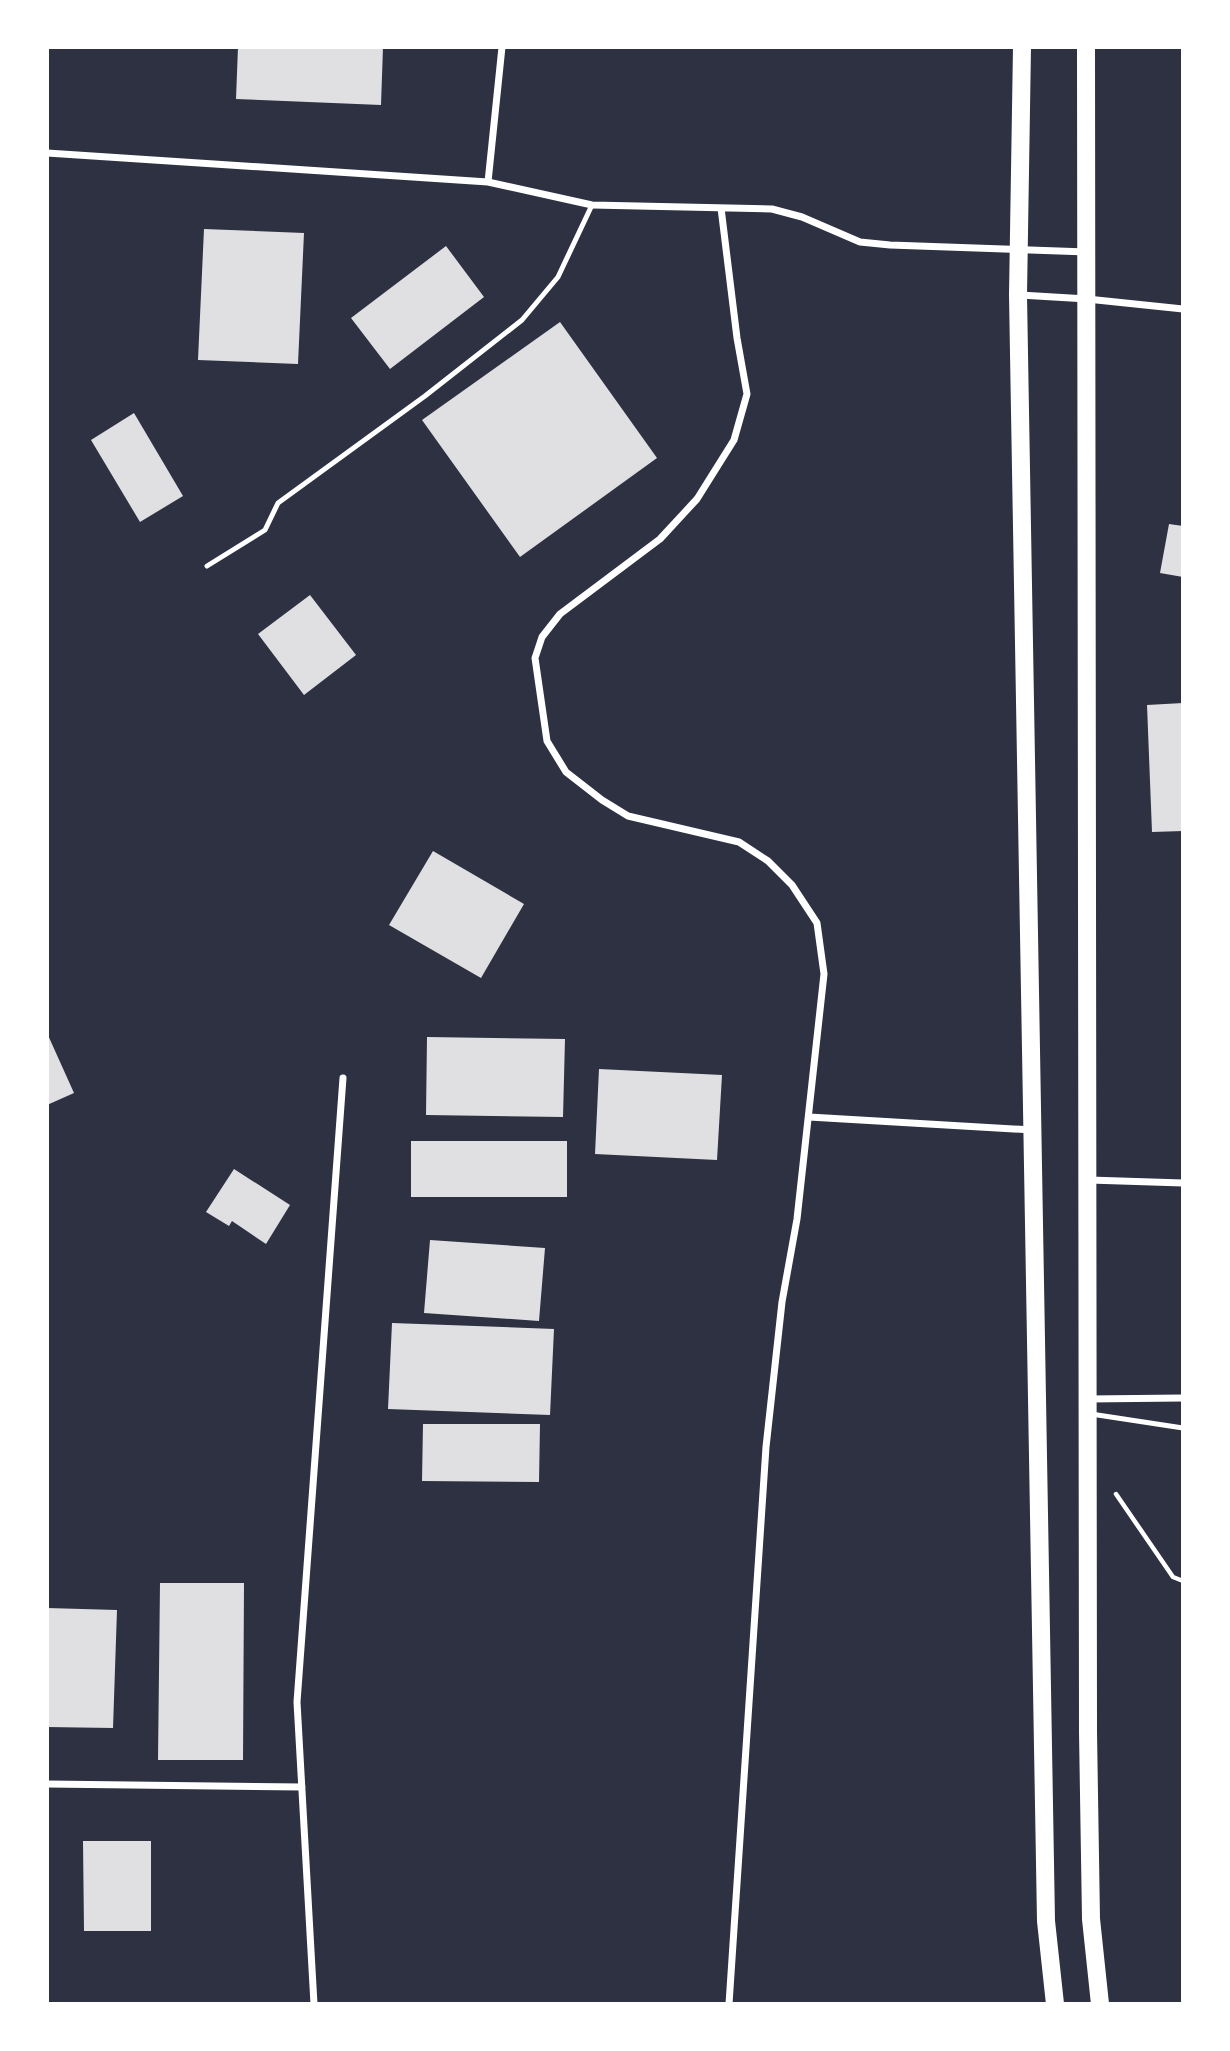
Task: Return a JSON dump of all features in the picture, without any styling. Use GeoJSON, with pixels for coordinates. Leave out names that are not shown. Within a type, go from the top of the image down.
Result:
{"type":"FeatureCollection","features":[{"type":"Feature","properties":{"kind":"main road"},"geometry":{"type":"LineString","coordinates":[[1022,47],[1018,295],[1046,1921],[1055,2004]]}},
{"type":"Feature","properties":{"kind":"main road"},"geometry":{"type":"LineString","coordinates":[[1086,47],[1087,1453],[1091,1919],[1100,2004]]}},
{"type":"Feature","properties":{"kind":"street"},"geometry":{"type":"LineString","coordinates":[[488,183],[502,47]]}},
{"type":"Feature","properties":{"kind":"street"},"geometry":{"type":"LineString","coordinates":[[47,153],[488,183],[592,205],[772,209],[802,217],[860,242],[1087,252]]}},
{"type":"Feature","properties":{"kind":"street"},"geometry":{"type":"LineString","coordinates":[[721,208],[737,338],[747,394],[734,440],[697,499],[660,539],[560,614],[542,638],[535,658],[547,741],[566,772],[628,816],[739,842],[768,861],[792,885],[817,923],[824,974],[797,1219],[782,1303],[766,1447],[729,2004]]}},
{"type":"Feature","properties":{"kind":"street"},"geometry":{"type":"LineString","coordinates":[[1018,295],[1183,309]]}},
{"type":"Feature","properties":{"kind":"street"},"geometry":{"type":"LineString","coordinates":[[314,2004],[296,1702],[343,1077]]}},
{"type":"Feature","properties":{"kind":"street"},"geometry":{"type":"LineString","coordinates":[[809,1117],[1033,1130]]}},
{"type":"Feature","properties":{"kind":"street"},"geometry":{"type":"LineString","coordinates":[[1087,1180],[1183,1183]]}},
{"type":"Feature","properties":{"kind":"street"},"geometry":{"type":"LineString","coordinates":[[1088,1406],[1183,1398]]}},
{"type":"Feature","properties":{"kind":"street"},"geometry":{"type":"LineString","coordinates":[[47,1784],[302,1787]]}},
{"type":"Feature","properties":{"kind":"lane"},"geometry":{"type":"LineString","coordinates":[[207,566],[265,530],[278,502],[425,396],[522,320],[558,277],[592,205]]}},
{"type":"Feature","properties":{"kind":"lane"},"geometry":{"type":"LineString","coordinates":[[1088,1406],[1183,1428]]}},
{"type":"Feature","properties":{"kind":"path"},"geometry":{"type":"LineString","coordinates":[[1087,1453],[1173,1577],[1183,1581]]}},
{"type":"Feature","properties":{"kind":"building"},"geometry":{"type":"Polygon","coordinates":[[[238,47],[383,47],[381,105],[236,99],[238,47]]]}},
{"type":"Feature","properties":{"kind":"building"},"geometry":{"type":"Polygon","coordinates":[[[204,229],[304,233],[298,364],[198,360],[204,229]]]}},
{"type":"Feature","properties":{"kind":"building"},"geometry":{"type":"Polygon","coordinates":[[[446,246],[484,297],[390,369],[351,318],[446,246]]]}},
{"type":"Feature","properties":{"kind":"building"},"geometry":{"type":"Polygon","coordinates":[[[560,322],[657,458],[520,557],[422,420],[560,322]]]}},
{"type":"Feature","properties":{"kind":"building"},"geometry":{"type":"Polygon","coordinates":[[[134,413],[183,496],[140,522],[91,440],[134,413]]]}},
{"type":"Feature","properties":{"kind":"building"},"geometry":{"type":"Polygon","coordinates":[[[1169,524],[1183,526],[1183,577],[1160,573],[1169,524]]]}},
{"type":"Feature","properties":{"kind":"building"},"geometry":{"type":"Polygon","coordinates":[[[310,595],[356,655],[304,695],[258,634],[310,595]]]}},
{"type":"Feature","properties":{"kind":"building"},"geometry":{"type":"Polygon","coordinates":[[[1183,703],[1183,831],[1152,832],[1147,705],[1183,703]]]}},
{"type":"Feature","properties":{"kind":"building"},"geometry":{"type":"Polygon","coordinates":[[[433,851],[524,904],[481,978],[389,925],[433,851]]]}},
{"type":"Feature","properties":{"kind":"building"},"geometry":{"type":"Polygon","coordinates":[[[47,1033],[74,1093],[47,1105],[47,1033]]]}},
{"type":"Feature","properties":{"kind":"building"},"geometry":{"type":"Polygon","coordinates":[[[427,1037],[565,1039],[563,1117],[426,1115],[427,1037]]]}},
{"type":"Feature","properties":{"kind":"building"},"geometry":{"type":"Polygon","coordinates":[[[599,1069],[722,1075],[717,1160],[595,1154],[599,1069]]]}},
{"type":"Feature","properties":{"kind":"building"},"geometry":{"type":"Polygon","coordinates":[[[411,1141],[567,1141],[567,1197],[411,1197],[411,1141]]]}},
{"type":"Feature","properties":{"kind":"building"},"geometry":{"type":"Polygon","coordinates":[[[234,1169],[290,1205],[266,1244],[232,1221],[229,1226],[206,1212],[234,1169]]]}},
{"type":"Feature","properties":{"kind":"building"},"geometry":{"type":"Polygon","coordinates":[[[430,1240],[545,1248],[539,1321],[424,1313],[430,1240]]]}},
{"type":"Feature","properties":{"kind":"building"},"geometry":{"type":"Polygon","coordinates":[[[392,1323],[554,1329],[550,1415],[388,1409],[392,1323]]]}},
{"type":"Feature","properties":{"kind":"building"},"geometry":{"type":"Polygon","coordinates":[[[423,1424],[540,1424],[539,1482],[422,1481],[423,1424]]]}},
{"type":"Feature","properties":{"kind":"building"},"geometry":{"type":"Polygon","coordinates":[[[160,1583],[244,1583],[243,1760],[158,1760],[160,1583]]]}},
{"type":"Feature","properties":{"kind":"building"},"geometry":{"type":"Polygon","coordinates":[[[47,1608],[117,1610],[113,1728],[47,1727],[47,1608]]]}},
{"type":"Feature","properties":{"kind":"building"},"geometry":{"type":"Polygon","coordinates":[[[83,1841],[151,1841],[151,1931],[84,1931],[83,1841]]]}}]}
